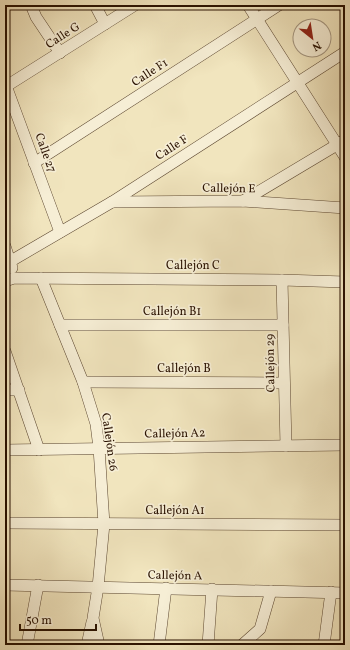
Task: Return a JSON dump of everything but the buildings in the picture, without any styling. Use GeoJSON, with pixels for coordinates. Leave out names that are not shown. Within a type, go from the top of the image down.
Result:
{"type":"FeatureCollection","features":[{"type":"Feature","properties":{"kind":"street"},"geometry":{"type":"LineString","coordinates":[[31,5],[36,17],[60,53]]}},
{"type":"Feature","properties":{"kind":"street"},"geometry":{"type":"LineString","coordinates":[[95,5],[105,24]]}},
{"type":"Feature","properties":{"kind":"street","name":"Calle G"},"geometry":{"type":"LineString","coordinates":[[5,86],[60,53],[134,5]]}},
{"type":"Feature","properties":{"kind":"street"},"geometry":{"type":"LineString","coordinates":[[248,5],[298,82],[341,142],[345,157]]}},
{"type":"Feature","properties":{"kind":"street","name":"Calle F1"},"geometry":{"type":"LineString","coordinates":[[34,164],[279,5]]}},
{"type":"Feature","properties":{"kind":"street","name":"Calle F"},"geometry":{"type":"LineString","coordinates":[[11,261],[112,202],[345,52]]}},
{"type":"Feature","properties":{"kind":"street","name":"Calle 27"},"geometry":{"type":"LineString","coordinates":[[5,86],[60,232]]}},
{"type":"Feature","properties":{"kind":"street"},"geometry":{"type":"LineString","coordinates":[[243,202],[341,142]]}},
{"type":"Feature","properties":{"kind":"street","name":"Callejón E"},"geometry":{"type":"LineString","coordinates":[[112,202],[243,202],[345,208]]}},
{"type":"Feature","properties":{"kind":"street"},"geometry":{"type":"LineString","coordinates":[[5,246],[11,261],[10,279],[41,278]]}},
{"type":"Feature","properties":{"kind":"street","name":"Callejón C"},"geometry":{"type":"LineString","coordinates":[[41,278],[345,282]]}},
{"type":"Feature","properties":{"kind":"street","name":"Callejón 26"},"geometry":{"type":"LineString","coordinates":[[41,278],[83,382],[96,424],[104,524],[98,587],[87,645]]}},
{"type":"Feature","properties":{"kind":"street","name":"Callejón 29"},"geometry":{"type":"LineString","coordinates":[[282,280],[286,446]]}},
{"type":"Feature","properties":{"kind":"street","name":"Callejón B1"},"geometry":{"type":"LineString","coordinates":[[60,326],[283,325]]}},
{"type":"Feature","properties":{"kind":"street"},"geometry":{"type":"LineString","coordinates":[[5,351],[39,450]]}},
{"type":"Feature","properties":{"kind":"street","name":"Callejón B"},"geometry":{"type":"LineString","coordinates":[[83,382],[284,383]]}},
{"type":"Feature","properties":{"kind":"street"},"geometry":{"type":"LineString","coordinates":[[5,390],[19,390]]}},
{"type":"Feature","properties":{"kind":"street","name":"Callejón A2"},"geometry":{"type":"LineString","coordinates":[[5,450],[345,445]]}},
{"type":"Feature","properties":{"kind":"street","name":"Callejón A1"},"geometry":{"type":"LineString","coordinates":[[5,523],[345,525]]}},
{"type":"Feature","properties":{"kind":"street","name":"Callejón A"},"geometry":{"type":"LineString","coordinates":[[5,585],[345,592]]}},
{"type":"Feature","properties":{"kind":"street"},"geometry":{"type":"LineString","coordinates":[[27,645],[38,585]]}},
{"type":"Feature","properties":{"kind":"street"},"geometry":{"type":"LineString","coordinates":[[159,645],[166,588]]}},
{"type":"Feature","properties":{"kind":"street"},"geometry":{"type":"LineString","coordinates":[[208,645],[212,589]]}},
{"type":"Feature","properties":{"kind":"street"},"geometry":{"type":"LineString","coordinates":[[242,645],[260,629],[271,591]]}},
{"type":"Feature","properties":{"kind":"street"},"geometry":{"type":"LineString","coordinates":[[324,645],[331,592]]}},
{"type":"Feature","properties":{"kind":"street","name":"Callejón 26"},"geometry":{"type":"LineString","coordinates":[[93,618],[99,645]]}}]}
